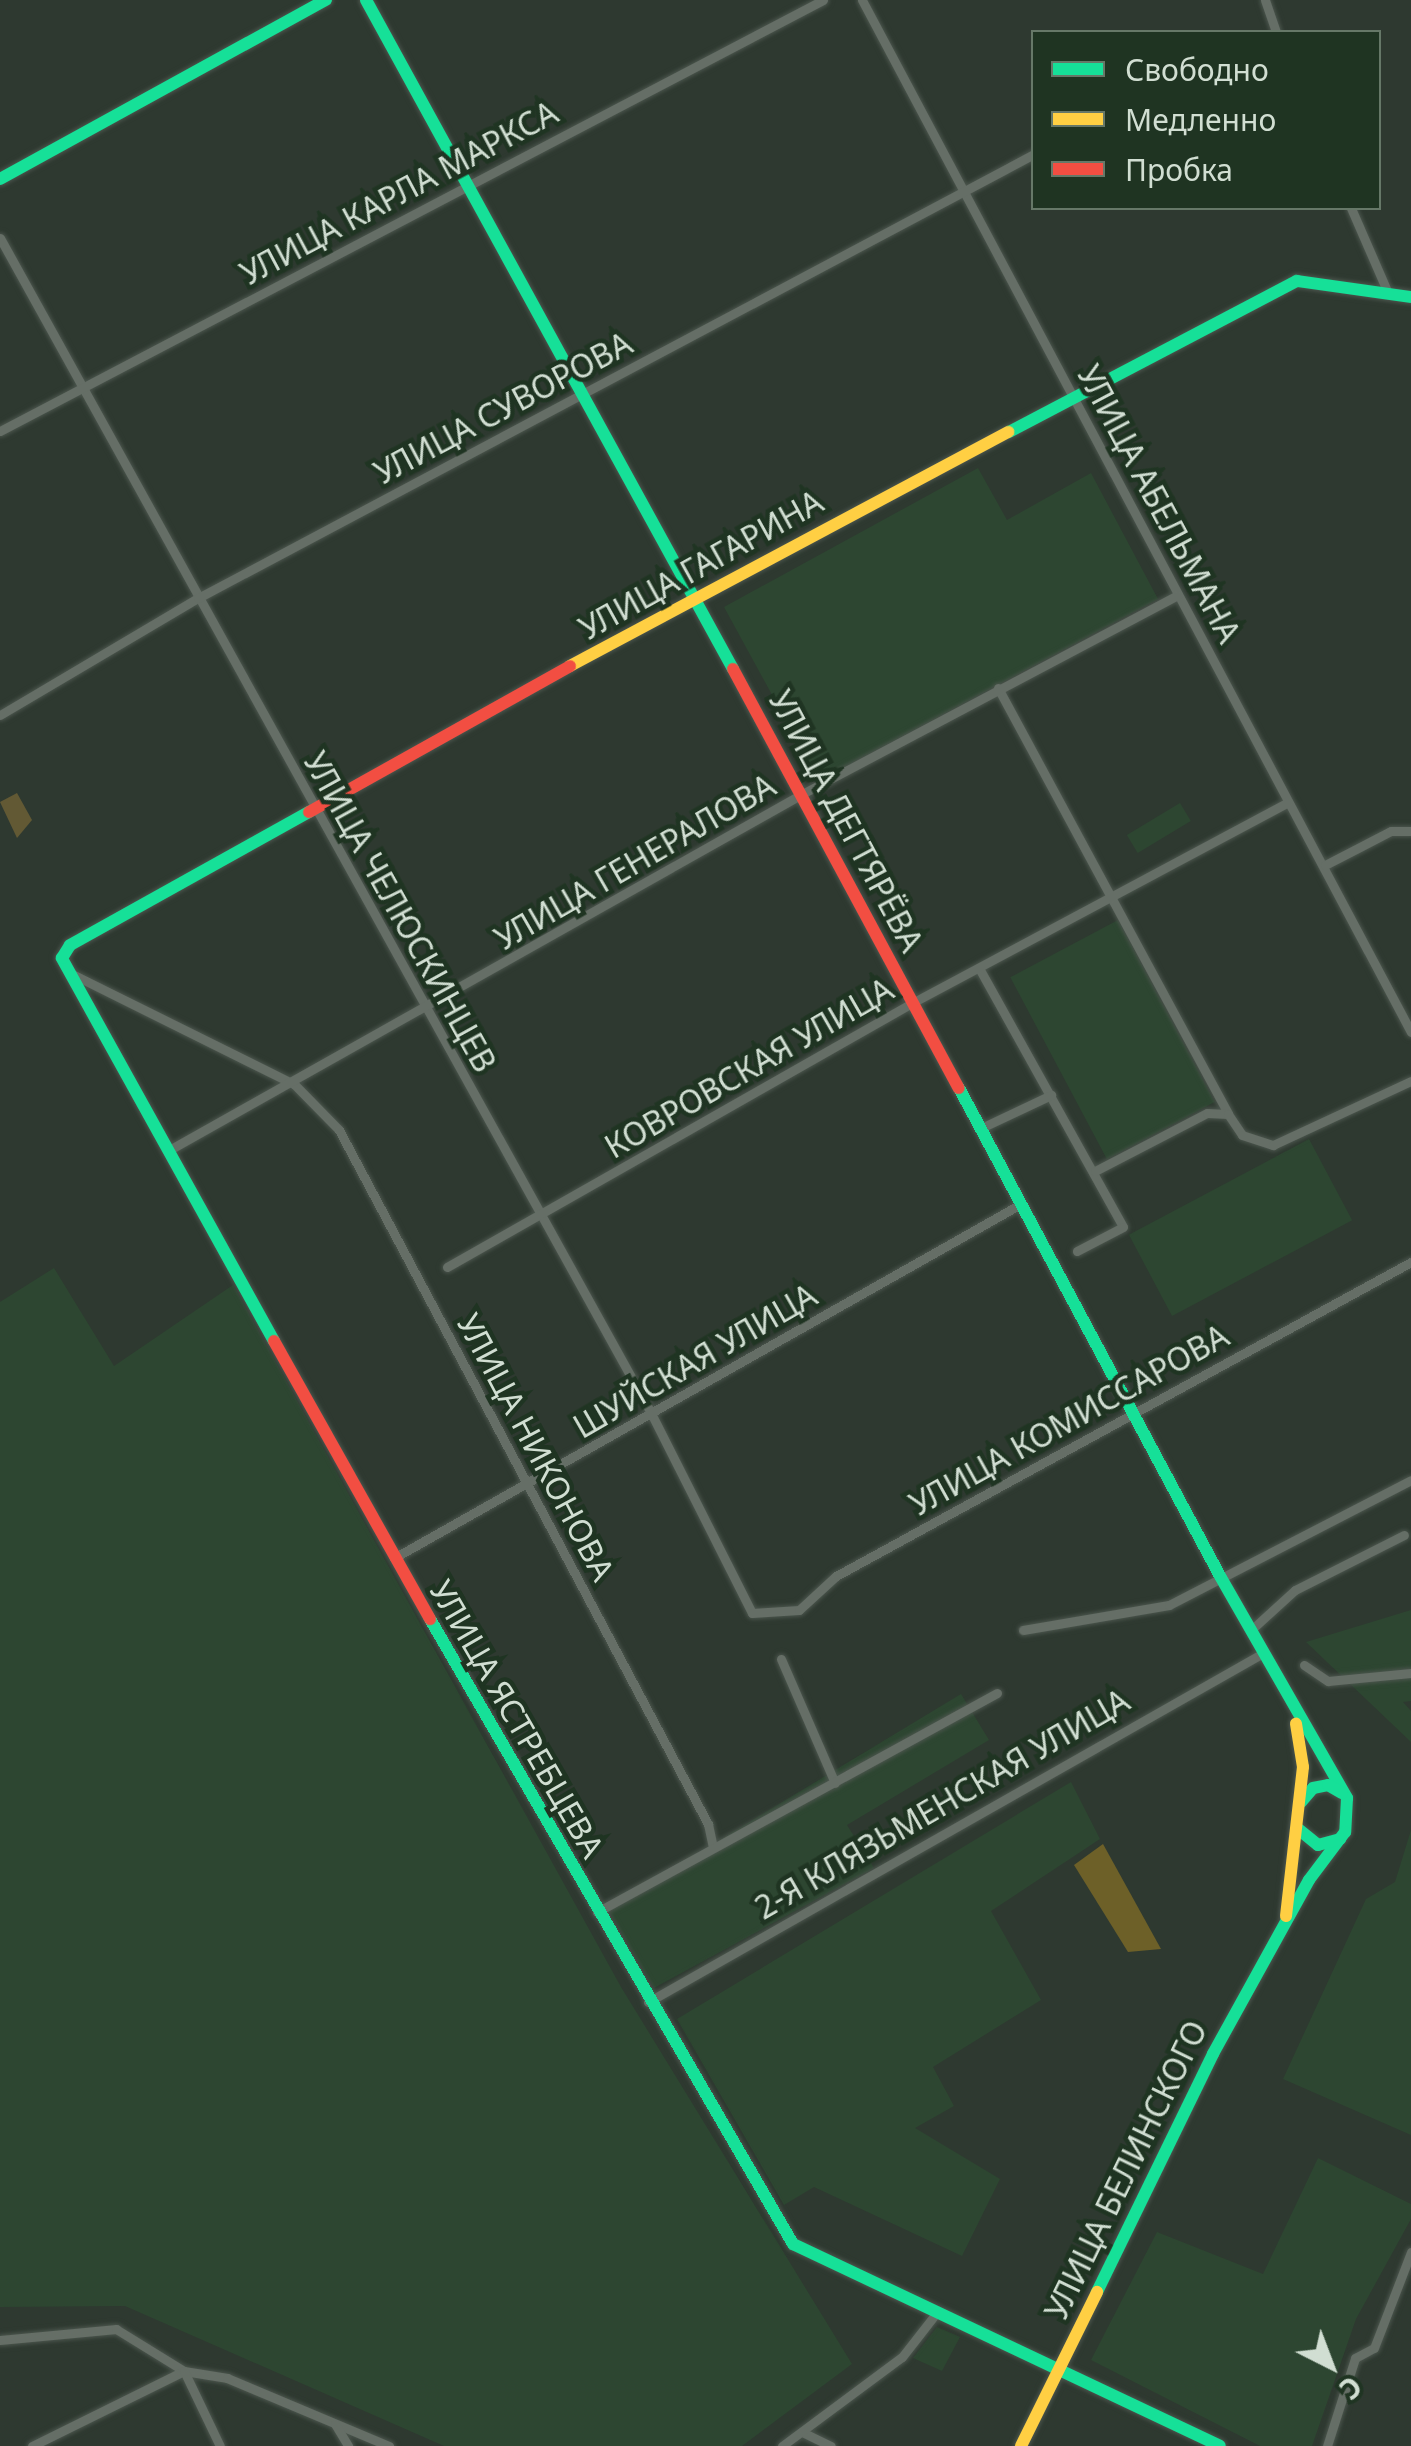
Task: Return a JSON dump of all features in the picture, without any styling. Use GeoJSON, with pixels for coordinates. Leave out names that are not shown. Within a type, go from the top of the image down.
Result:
{"type":"FeatureCollection","features":[{"type":"Feature","properties":{"kind":"main road"},"geometry":{"type":"LineString","coordinates":[[0,179],[326,0]]}},
{"type":"Feature","properties":{"kind":"main road","name":"УЛИЦА ДЕГТЯРЁВА"},"geometry":{"type":"LineString","coordinates":[[366,0],[585,394],[1273,1671]]}},
{"type":"Feature","properties":{"kind":"main road","name":"УЛИЦА ГАГАРИНА"},"geometry":{"type":"LineString","coordinates":[[62,958],[70,944],[694,598],[1296,281],[1411,297]]}},
{"type":"Feature","properties":{"kind":"main road","name":"УЛИЦА ЯСТРЕБЦЕВА"},"geometry":{"type":"LineString","coordinates":[[62,958],[172,1149],[394,1558],[648,2002],[793,2244],[1059,2367],[1200,2442],[1220,2446]]}},
{"type":"Feature","properties":{"kind":"main road"},"geometry":{"type":"LineString","coordinates":[[1273,1671],[1348,1798]]}},
{"type":"Feature","properties":{"kind":"main road","name":"УЛИЦА БЕЛИНСКОГО"},"geometry":{"type":"LineString","coordinates":[[1273,1671],[1303,1741],[1285,1922]]}},
{"type":"Feature","properties":{"kind":"main road"},"geometry":{"type":"LineString","coordinates":[[1299,1805],[1313,1788],[1328,1786],[1348,1798]]}},
{"type":"Feature","properties":{"kind":"main road","name":"УЛИЦА БЕЛИНСКОГО"},"geometry":{"type":"LineString","coordinates":[[1020,2446],[1285,1922],[1340,1839],[1348,1798]]}},
{"type":"Feature","properties":{"kind":"main road"},"geometry":{"type":"LineString","coordinates":[[1297,1828],[1318,1845],[1340,1839]]}},
{"type":"Feature","properties":{"kind":"street","name":"УЛИЦА КАРЛА МАРКСА"},"geometry":{"type":"LineString","coordinates":[[0,431],[822,0]]}},
{"type":"Feature","properties":{"kind":"street","name":"УЛИЦА АБЕЛЬМАНА"},"geometry":{"type":"LineString","coordinates":[[862,0],[1411,1032]]}},
{"type":"Feature","properties":{"kind":"street"},"geometry":{"type":"LineString","coordinates":[[1265,0],[1271,30]]}},
{"type":"Feature","properties":{"kind":"street","name":"УЛИЦА СУВОРОВА"},"geometry":{"type":"LineString","coordinates":[[0,714],[198,598],[1031,156]]}},
{"type":"Feature","properties":{"kind":"street"},"geometry":{"type":"LineString","coordinates":[[1352,210],[1388,293]]}},
{"type":"Feature","properties":{"kind":"street","name":"УЛИЦА ЧЕЛЮСКИНЦЕВ"},"geometry":{"type":"LineString","coordinates":[[0,238],[652,1414],[752,1612]]}},
{"type":"Feature","properties":{"kind":"street","name":"УЛИЦА ГЕНЕРАЛОВА"},"geometry":{"type":"LineString","coordinates":[[172,1149],[426,1011],[802,794],[1178,595]]}},
{"type":"Feature","properties":{"kind":"street"},"geometry":{"type":"LineString","coordinates":[[998,688],[1242,1136],[1273,1146],[1411,1081]]}},
{"type":"Feature","properties":{"kind":"street","name":"КОВРОВСКАЯ УЛИЦА"},"geometry":{"type":"LineString","coordinates":[[448,1266],[912,1003],[1288,802]]}},
{"type":"Feature","properties":{"kind":"street"},"geometry":{"type":"LineString","coordinates":[[1325,865],[1391,831],[1411,831]]}},
{"type":"Feature","properties":{"kind":"street"},"geometry":{"type":"LineString","coordinates":[[978,968],[1095,1171],[1122,1227],[1077,1251]]}},
{"type":"Feature","properties":{"kind":"street","name":"УЛИЦА НИКОНОВА"},"geometry":{"type":"LineString","coordinates":[[70,973],[294,1084],[339,1130],[708,1824],[714,1847]]}},
{"type":"Feature","properties":{"kind":"street"},"geometry":{"type":"LineString","coordinates":[[979,1129],[1051,1095]]}},
{"type":"Feature","properties":{"kind":"street"},"geometry":{"type":"LineString","coordinates":[[1095,1171],[1207,1113],[1228,1114]]}},
{"type":"Feature","properties":{"kind":"street","name":"ШУЙСКАЯ УЛИЦА"},"geometry":{"type":"LineString","coordinates":[[394,1558],[528,1486],[1019,1205]]}},
{"type":"Feature","properties":{"kind":"street","name":"УЛИЦА КОМИССАРОВА"},"geometry":{"type":"LineString","coordinates":[[752,1612],[799,1610],[836,1576],[1411,1262]]}},
{"type":"Feature","properties":{"kind":"street"},"geometry":{"type":"LineString","coordinates":[[1023,1630],[1168,1605],[1411,1480]]}},
{"type":"Feature","properties":{"kind":"street"},"geometry":{"type":"LineString","coordinates":[[1250,1630],[1295,1590],[1404,1535]]}},
{"type":"Feature","properties":{"kind":"street","name":"2-Я КЛЯЗЬМЕНСКАЯ УЛИЦА"},"geometry":{"type":"LineString","coordinates":[[648,2002],[1263,1653]]}},
{"type":"Feature","properties":{"kind":"street"},"geometry":{"type":"LineString","coordinates":[[782,1659],[834,1783]]}},
{"type":"Feature","properties":{"kind":"street"},"geometry":{"type":"LineString","coordinates":[[1304,1665],[1328,1681],[1411,1674]]}},
{"type":"Feature","properties":{"kind":"street"},"geometry":{"type":"LineString","coordinates":[[597,1912],[996,1692]]}},
{"type":"Feature","properties":{"kind":"street"},"geometry":{"type":"LineString","coordinates":[[1327,2446],[1355,2358],[1374,2348],[1411,2252]]}},
{"type":"Feature","properties":{"kind":"street"},"geometry":{"type":"LineString","coordinates":[[782,2446],[902,2357],[938,2311]]}},
{"type":"Feature","properties":{"kind":"street"},"geometry":{"type":"LineString","coordinates":[[0,2340],[116,2329],[184,2372],[227,2378],[389,2446]]}},
{"type":"Feature","properties":{"kind":"street"},"geometry":{"type":"LineString","coordinates":[[32,2446],[184,2372]]}},
{"type":"Feature","properties":{"kind":"street"},"geometry":{"type":"LineString","coordinates":[[184,2372],[220,2446]]}},
{"type":"Feature","properties":{"kind":"street"},"geometry":{"type":"LineString","coordinates":[[335,2424],[348,2446]]}},
{"type":"Feature","properties":{"kind":"street"},"geometry":{"type":"LineString","coordinates":[[802,2432],[831,2446]]}},
{"type":"Feature","properties":{"kind":"shaded area"},"geometry":{"type":"Polygon","coordinates":[[[978,468],[1007,520],[1091,473],[1158,599],[819,781],[724,607],[978,468]]]}},
{"type":"Feature","properties":{"kind":"shaded area"},"geometry":{"type":"Polygon","coordinates":[[[17,793],[32,820],[17,838],[0,802],[17,793]]]}},
{"type":"Feature","properties":{"kind":"shaded area"},"geometry":{"type":"Polygon","coordinates":[[[1180,803],[1191,821],[1138,853],[1127,835],[1180,803]]]}},
{"type":"Feature","properties":{"kind":"shaded area"},"geometry":{"type":"Polygon","coordinates":[[[1118,920],[1215,1102],[1107,1159],[1010,977],[1118,920]]]}},
{"type":"Feature","properties":{"kind":"shaded area"},"geometry":{"type":"Polygon","coordinates":[[[1309,1139],[1352,1220],[1172,1316],[1129,1235],[1309,1139]]]}},
{"type":"Feature","properties":{"kind":"shaded area"},"geometry":{"type":"Polygon","coordinates":[[[54,1268],[114,1366],[233,1285],[621,1987],[852,2364],[742,2446],[444,2446],[125,2306],[0,2307],[0,1302],[54,1268]]]}},
{"type":"Feature","properties":{"kind":"shaded area"},"geometry":{"type":"Polygon","coordinates":[[[1411,1610],[1411,1701],[1403,1702],[1411,1711],[1411,1742],[1306,1642],[1411,1610]]]}},
{"type":"Feature","properties":{"kind":"shaded area"},"geometry":{"type":"Polygon","coordinates":[[[961,1694],[989,1740],[847,1825],[874,1868],[654,1988],[607,1908],[961,1694]]]}},
{"type":"Feature","properties":{"kind":"shaded area"},"geometry":{"type":"Polygon","coordinates":[[[1071,1782],[1100,1839],[991,1911],[1041,2000],[933,2067],[954,2106],[915,2128],[1000,2179],[962,2256],[814,2187],[784,2205],[677,2019],[1071,1782]]]}},
{"type":"Feature","properties":{"kind":"shaded area"},"geometry":{"type":"Polygon","coordinates":[[[1411,1830],[1411,2135],[1283,2079],[1366,1899],[1395,1882],[1411,1830]]]}},
{"type":"Feature","properties":{"kind":"shaded area"},"geometry":{"type":"Polygon","coordinates":[[[1103,1844],[1161,1949],[1128,1952],[1074,1865],[1103,1844]]]}},
{"type":"Feature","properties":{"kind":"shaded area"},"geometry":{"type":"Polygon","coordinates":[[[1318,2158],[1411,2204],[1411,2219],[1356,2319],[1312,2446],[1260,2446],[1091,2360],[1157,2232],[1263,2274],[1318,2158]]]}},
{"type":"Feature","properties":{"kind":"shaded area"},"geometry":{"type":"Polygon","coordinates":[[[937,2327],[960,2337],[942,2371],[913,2358],[937,2327]]]}},
{"type":"Feature","properties":{"kind":"traffic: fast"},"geometry":{"type":"LineString","coordinates":[[0,179],[326,0]]}},
{"type":"Feature","properties":{"kind":"traffic: fast"},"geometry":{"type":"LineString","coordinates":[[366,0],[733,669]]}},
{"type":"Feature","properties":{"kind":"traffic: fast"},"geometry":{"type":"LineString","coordinates":[[1009,432],[1297,281],[1411,297]]}},
{"type":"Feature","properties":{"kind":"traffic: fast"},"geometry":{"type":"LineString","coordinates":[[274,1341],[62,958],[70,945],[309,812]]}},
{"type":"Feature","properties":{"kind":"traffic: fast"},"geometry":{"type":"LineString","coordinates":[[959,1088],[1220,1576],[1347,1798],[1345,1832],[1309,1880],[1213,2054],[1097,2292]]}},
{"type":"Feature","properties":{"kind":"traffic: fast"},"geometry":{"type":"LineString","coordinates":[[430,1619],[793,2244],[1220,2446]]}},
{"type":"Feature","properties":{"kind":"traffic: fast"},"geometry":{"type":"LineString","coordinates":[[1301,1802],[1313,1788],[1328,1785],[1342,1793]]}},
{"type":"Feature","properties":{"kind":"traffic: fast"},"geometry":{"type":"LineString","coordinates":[[1297,1828],[1318,1845],[1340,1839]]}},
{"type":"Feature","properties":{"kind":"traffic: slow"},"geometry":{"type":"LineString","coordinates":[[570,666],[1009,432]]}},
{"type":"Feature","properties":{"kind":"traffic: slow"},"geometry":{"type":"LineString","coordinates":[[1286,1916],[1303,1767],[1296,1724]]}},
{"type":"Feature","properties":{"kind":"traffic: slow"},"geometry":{"type":"LineString","coordinates":[[1021,2446],[1097,2292]]}},
{"type":"Feature","properties":{"kind":"traffic: jam"},"geometry":{"type":"LineString","coordinates":[[309,812],[570,666]]}},
{"type":"Feature","properties":{"kind":"traffic: jam"},"geometry":{"type":"LineString","coordinates":[[733,669],[959,1088]]}},
{"type":"Feature","properties":{"kind":"traffic: jam"},"geometry":{"type":"LineString","coordinates":[[274,1341],[430,1619]]}}]}
